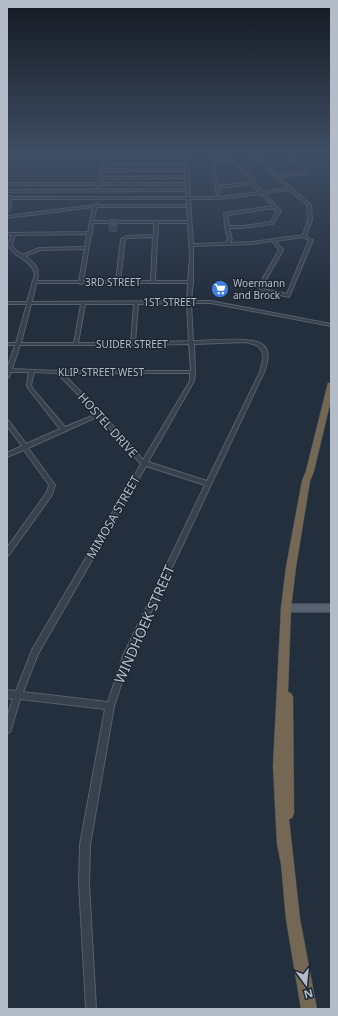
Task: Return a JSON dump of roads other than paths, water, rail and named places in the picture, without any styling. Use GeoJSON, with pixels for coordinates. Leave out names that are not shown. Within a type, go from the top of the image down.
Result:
{"type":"FeatureCollection","features":[{"type":"Feature","properties":{"kind":"highway"},"geometry":{"type":"LineString","coordinates":[[309,1009],[293,919],[288,864],[287,699],[290,608],[310,471],[331,385]]}},
{"type":"Feature","properties":{"kind":"main road"},"geometry":{"type":"LineString","coordinates":[[290,608],[331,608]]}},
{"type":"Feature","properties":{"kind":"street"},"geometry":{"type":"LineString","coordinates":[[7,210],[11,199]]}},
{"type":"Feature","properties":{"kind":"street"},"geometry":{"type":"LineString","coordinates":[[81,282],[91,222],[97,199]]}},
{"type":"Feature","properties":{"kind":"street","name":"MIMOSA STREET"},"geometry":{"type":"LineString","coordinates":[[7,729],[18,695],[35,652],[143,463],[192,381],[193,372],[189,301],[192,245],[188,199]]}},
{"type":"Feature","properties":{"kind":"street"},"geometry":{"type":"LineString","coordinates":[[227,227],[243,227],[272,222],[279,211],[268,199]]}},
{"type":"Feature","properties":{"kind":"street"},"geometry":{"type":"LineString","coordinates":[[302,199],[309,205],[310,220],[304,236]]}},
{"type":"Feature","properties":{"kind":"street"},"geometry":{"type":"LineString","coordinates":[[7,217],[96,206],[188,206]]}},
{"type":"Feature","properties":{"kind":"street"},"geometry":{"type":"LineString","coordinates":[[224,244],[229,242],[225,214],[276,207]]}},
{"type":"Feature","properties":{"kind":"street"},"geometry":{"type":"LineString","coordinates":[[91,222],[190,222]]}},
{"type":"Feature","properties":{"kind":"street"},"geometry":{"type":"LineString","coordinates":[[153,282],[156,222]]}},
{"type":"Feature","properties":{"kind":"street"},"geometry":{"type":"LineString","coordinates":[[7,234],[90,233]]}},
{"type":"Feature","properties":{"kind":"street"},"geometry":{"type":"LineString","coordinates":[[7,377],[18,344],[37,274],[36,268],[23,256],[11,248],[14,234]]}},
{"type":"Feature","properties":{"kind":"street"},"geometry":{"type":"LineString","coordinates":[[118,282],[123,239],[126,237],[156,236]]}},
{"type":"Feature","properties":{"kind":"street"},"geometry":{"type":"LineString","coordinates":[[192,245],[273,241],[304,236],[311,240],[288,296],[262,290],[260,287],[280,250],[273,241]]}},
{"type":"Feature","properties":{"kind":"street"},"geometry":{"type":"LineString","coordinates":[[23,256],[39,249],[87,248]]}},
{"type":"Feature","properties":{"kind":"street","name":"3RD STREET"},"geometry":{"type":"LineString","coordinates":[[35,282],[191,282]]}},
{"type":"Feature","properties":{"kind":"street","name":"1ST STREET"},"geometry":{"type":"LineString","coordinates":[[7,303],[189,301],[219,303],[331,325]]}},
{"type":"Feature","properties":{"kind":"street"},"geometry":{"type":"LineString","coordinates":[[76,344],[83,302]]}},
{"type":"Feature","properties":{"kind":"street"},"geometry":{"type":"LineString","coordinates":[[133,344],[136,302]]}},
{"type":"Feature","properties":{"kind":"street","name":"SUIDER STREET"},"geometry":{"type":"LineString","coordinates":[[7,344],[133,344],[247,341]]}},
{"type":"Feature","properties":{"kind":"street","name":"WINDHOEK STREET"},"geometry":{"type":"LineString","coordinates":[[91,1009],[84,883],[85,845],[110,706],[132,646],[265,363],[266,353],[260,344],[247,341]]}},
{"type":"Feature","properties":{"kind":"street","name":"KLIP STREET WEST"},"geometry":{"type":"LineString","coordinates":[[9,370],[58,372],[193,372]]}},
{"type":"Feature","properties":{"kind":"street"},"geometry":{"type":"LineString","coordinates":[[32,371],[29,385],[30,388],[63,429]]}},
{"type":"Feature","properties":{"kind":"street","name":"HOSTEL DRIVE"},"geometry":{"type":"LineString","coordinates":[[58,372],[100,414],[143,463],[208,484]]}},
{"type":"Feature","properties":{"kind":"street"},"geometry":{"type":"LineString","coordinates":[[7,455],[63,429],[100,414]]}},
{"type":"Feature","properties":{"kind":"street"},"geometry":{"type":"LineString","coordinates":[[7,422],[51,482],[52,490],[7,553]]}},
{"type":"Feature","properties":{"kind":"street"},"geometry":{"type":"LineString","coordinates":[[7,694],[110,706]]}},
{"type":"Feature","properties":{"kind":"place","name":"Woermann and Brock"},"geometry":{"type":"Point","coordinates":[220,289]}}]}
